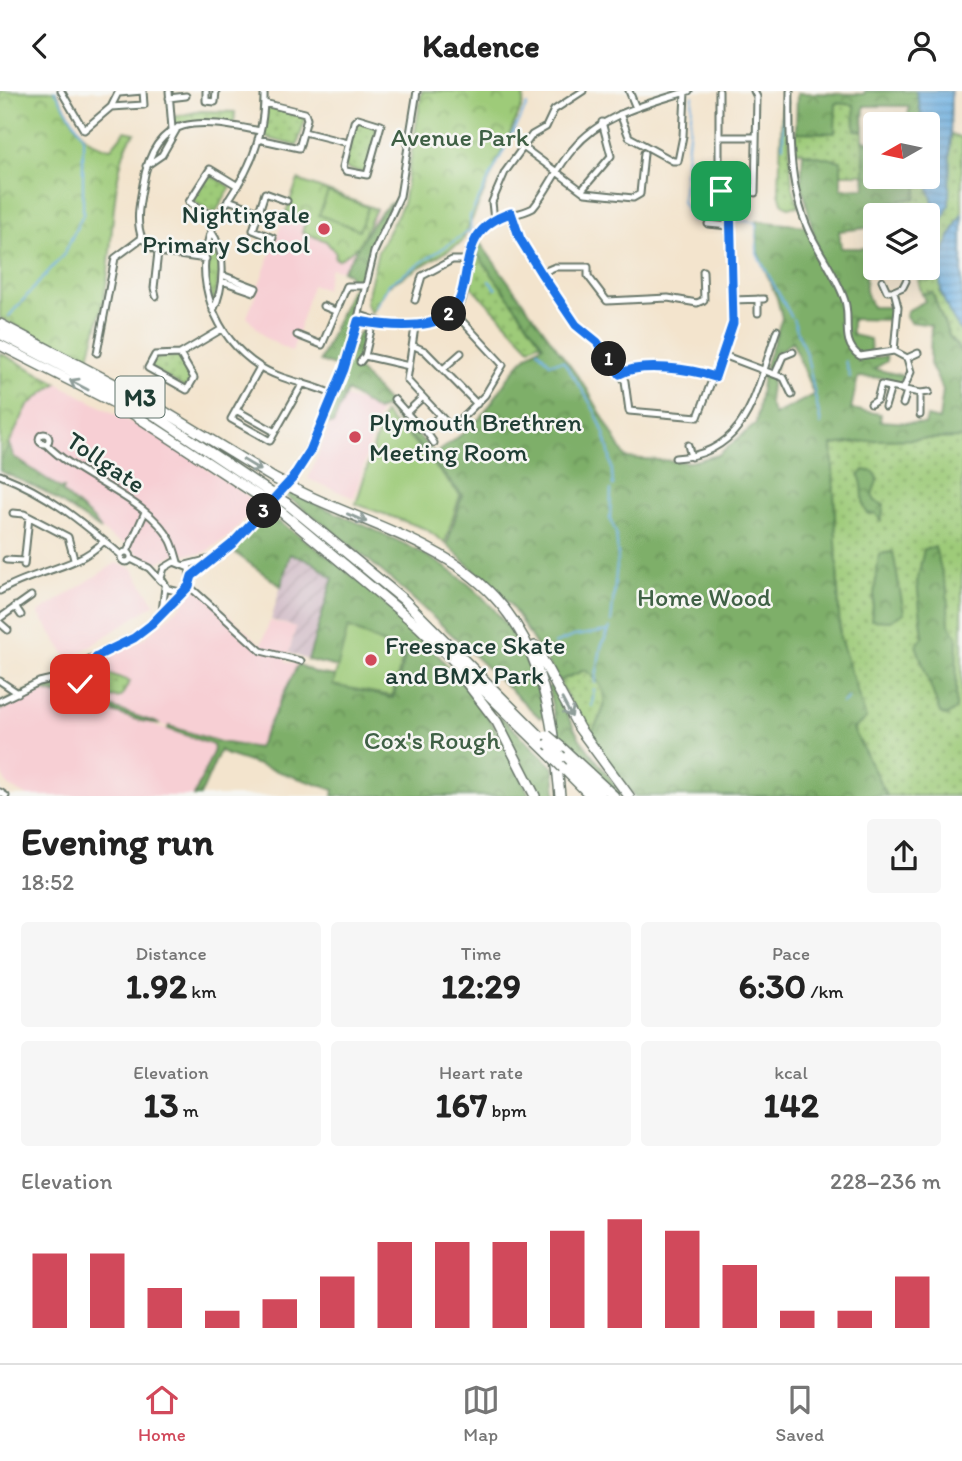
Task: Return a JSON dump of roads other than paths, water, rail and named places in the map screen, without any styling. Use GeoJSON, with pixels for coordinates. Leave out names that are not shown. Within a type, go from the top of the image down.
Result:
{"type":"FeatureCollection","features":[{"type":"Feature","properties":{"kind":"highway","name":"M3"},"geometry":{"type":"LineString","coordinates":[[0,324],[137,395],[275,479],[438,553],[476,580],[514,617],[533,644],[590,746],[629,796]]}},
{"type":"Feature","properties":{"kind":"highway","name":"M3"},"geometry":{"type":"LineString","coordinates":[[0,334],[148,411],[283,507],[404,600],[519,714],[548,739],[601,796]]}},
{"type":"Feature","properties":{"kind":"highway","name":"M3"},"geometry":{"type":"LineString","coordinates":[[0,345],[124,408],[265,495]]}},
{"type":"Feature","properties":{"kind":"highway","name":"M3"},"geometry":{"type":"LineString","coordinates":[[283,507],[409,618],[591,796]]}},
{"type":"Feature","properties":{"kind":"highway","name":"M3"},"geometry":{"type":"LineString","coordinates":[[505,610],[527,644],[545,684],[554,730],[560,796]]}},
{"type":"Feature","properties":{"kind":"highway","name":"M3"},"geometry":{"type":"LineString","coordinates":[[409,618],[454,666],[498,722],[535,796]]}},
{"type":"Feature","properties":{"kind":"highway","name":"M3"},"geometry":{"type":"LineString","coordinates":[[561,752],[614,796]]}},
{"type":"Feature","properties":{"kind":"street"},"geometry":{"type":"LineString","coordinates":[[61,91],[84,130],[111,107],[119,92],[143,91],[144,105],[111,107]]}},
{"type":"Feature","properties":{"kind":"street"},"geometry":{"type":"LineString","coordinates":[[206,91],[206,101],[215,102],[216,91]]}},
{"type":"Feature","properties":{"kind":"street"},"geometry":{"type":"LineString","coordinates":[[264,91],[258,139],[238,186],[211,231],[206,260],[206,286],[213,311],[235,346],[260,367],[334,395]]}},
{"type":"Feature","properties":{"kind":"street"},"geometry":{"type":"LineString","coordinates":[[0,701],[68,675],[77,667],[134,638],[189,586],[192,576],[241,535],[292,479],[310,451],[334,395],[359,318],[374,252],[400,196],[417,91]]}},
{"type":"Feature","properties":{"kind":"street"},"geometry":{"type":"LineString","coordinates":[[494,220],[492,202],[496,186],[532,135],[546,127],[554,110],[583,91]]}},
{"type":"Feature","properties":{"kind":"street"},"geometry":{"type":"LineString","coordinates":[[629,91],[636,109]]}},
{"type":"Feature","properties":{"kind":"street"},"geometry":{"type":"LineString","coordinates":[[511,213],[520,239],[576,325],[597,342],[620,374],[627,387],[629,411],[691,418],[699,416],[732,327],[729,198],[719,188],[719,91]]}},
{"type":"Feature","properties":{"kind":"street"},"geometry":{"type":"LineString","coordinates":[[754,91],[757,97],[755,193]]}},
{"type":"Feature","properties":{"kind":"street"},"geometry":{"type":"LineString","coordinates":[[790,91],[790,137],[795,186],[812,238],[846,305],[849,342],[853,351],[864,357],[894,351],[907,358],[911,372],[903,404]]}},
{"type":"Feature","properties":{"kind":"street"},"geometry":{"type":"LineString","coordinates":[[359,318],[415,327],[432,323],[453,311],[465,291],[467,260],[473,240],[494,220],[533,208],[572,150],[602,122],[620,114],[687,92],[681,155],[675,161],[629,137],[620,114]]}},
{"type":"Feature","properties":{"kind":"street"},"geometry":{"type":"LineString","coordinates":[[146,166],[162,155],[175,128],[169,95],[186,96]]}},
{"type":"Feature","properties":{"kind":"street"},"geometry":{"type":"LineString","coordinates":[[258,139],[297,149],[304,132],[306,114],[264,103]]}},
{"type":"Feature","properties":{"kind":"street"},"geometry":{"type":"LineString","coordinates":[[356,119],[380,124],[368,174],[343,169],[348,143],[356,119]]}},
{"type":"Feature","properties":{"kind":"street"},"geometry":{"type":"LineString","coordinates":[[206,260],[158,252],[142,238],[138,222],[146,166],[153,148],[175,128],[200,122],[260,131]]}},
{"type":"Feature","properties":{"kind":"street"},"geometry":{"type":"LineString","coordinates":[[582,190],[611,156],[602,122]]}},
{"type":"Feature","properties":{"kind":"street"},"geometry":{"type":"LineString","coordinates":[[304,132],[348,143]]}},
{"type":"Feature","properties":{"kind":"street"},"geometry":{"type":"LineString","coordinates":[[720,137],[756,138]]}},
{"type":"Feature","properties":{"kind":"street"},"geometry":{"type":"LineString","coordinates":[[523,147],[592,195],[636,198],[640,190],[644,153]]}},
{"type":"Feature","properties":{"kind":"street"},"geometry":{"type":"LineString","coordinates":[[217,219],[189,202],[210,169],[238,186]]}},
{"type":"Feature","properties":{"kind":"street"},"geometry":{"type":"LineString","coordinates":[[273,238],[253,230],[258,211],[265,193],[287,201]]}},
{"type":"Feature","properties":{"kind":"street"},"geometry":{"type":"LineString","coordinates":[[228,200],[258,211]]}},
{"type":"Feature","properties":{"kind":"street"},"geometry":{"type":"LineString","coordinates":[[708,224],[729,222]]}},
{"type":"Feature","properties":{"kind":"street"},"geometry":{"type":"LineString","coordinates":[[211,231],[220,252],[222,278],[213,311]]}},
{"type":"Feature","properties":{"kind":"street"},"geometry":{"type":"LineString","coordinates":[[97,353],[115,258],[142,238]]}},
{"type":"Feature","properties":{"kind":"street"},"geometry":{"type":"LineString","coordinates":[[156,296],[154,288],[158,252]]}},
{"type":"Feature","properties":{"kind":"street"},"geometry":{"type":"LineString","coordinates":[[415,300],[420,279],[428,277],[452,260],[467,260]]}},
{"type":"Feature","properties":{"kind":"street"},"geometry":{"type":"LineString","coordinates":[[541,273],[555,267],[588,267],[589,276],[607,301],[668,298],[697,303],[704,300],[703,271]]}},
{"type":"Feature","properties":{"kind":"street"},"geometry":{"type":"LineString","coordinates":[[222,278],[256,288],[254,292],[222,278]]}},
{"type":"Feature","properties":{"kind":"street"},"geometry":{"type":"LineString","coordinates":[[882,280],[887,291],[903,287],[906,281]]}},
{"type":"Feature","properties":{"kind":"street"},"geometry":{"type":"LineString","coordinates":[[298,335],[322,345],[347,286],[366,286]]}},
{"type":"Feature","properties":{"kind":"street"},"geometry":{"type":"LineString","coordinates":[[894,291],[898,307],[894,351]]}},
{"type":"Feature","properties":{"kind":"street"},"geometry":{"type":"LineString","coordinates":[[732,300],[761,299],[758,313]]}},
{"type":"Feature","properties":{"kind":"street"},"geometry":{"type":"LineString","coordinates":[[323,306],[335,311]]}},
{"type":"Feature","properties":{"kind":"street"},"geometry":{"type":"LineString","coordinates":[[415,327],[407,380],[449,426],[454,426],[477,404],[503,365],[453,311]]}},
{"type":"Feature","properties":{"kind":"street"},"geometry":{"type":"LineString","coordinates":[[180,354],[194,377],[187,390],[148,368],[156,354],[180,354],[222,329]]}},
{"type":"Feature","properties":{"kind":"street"},"geometry":{"type":"LineString","coordinates":[[371,330],[363,359],[409,366]]}},
{"type":"Feature","properties":{"kind":"street"},"geometry":{"type":"LineString","coordinates":[[675,458],[691,457],[713,449],[742,426],[777,330]]}},
{"type":"Feature","properties":{"kind":"street"},"geometry":{"type":"LineString","coordinates":[[414,346],[425,351],[477,404]]}},
{"type":"Feature","properties":{"kind":"street"},"geometry":{"type":"LineString","coordinates":[[775,374],[783,356],[793,352]]}},
{"type":"Feature","properties":{"kind":"street"},"geometry":{"type":"LineString","coordinates":[[443,369],[461,353]]}},
{"type":"Feature","properties":{"kind":"street"},"geometry":{"type":"LineString","coordinates":[[907,358],[918,353]]}},
{"type":"Feature","properties":{"kind":"street"},"geometry":{"type":"LineString","coordinates":[[723,355],[775,374],[785,380],[792,395]]}},
{"type":"Feature","properties":{"kind":"street"},"geometry":{"type":"LineString","coordinates":[[260,367],[231,419],[270,441],[303,383]]}},
{"type":"Feature","properties":{"kind":"street"},"geometry":{"type":"LineString","coordinates":[[620,374],[638,367],[702,373],[715,377]]}},
{"type":"Feature","properties":{"kind":"street"},"geometry":{"type":"LineString","coordinates":[[871,404],[877,400],[880,386],[929,392]]}},
{"type":"Feature","properties":{"kind":"street"},"geometry":{"type":"LineString","coordinates":[[885,407],[891,387]]}},
{"type":"Feature","properties":{"kind":"street"},"geometry":{"type":"LineString","coordinates":[[920,393],[920,415]]}},
{"type":"Feature","properties":{"kind":"street"},"geometry":{"type":"LineString","coordinates":[[406,412],[422,397]]}},
{"type":"Feature","properties":{"kind":"street"},"geometry":{"type":"LineString","coordinates":[[394,399],[421,429]]}},
{"type":"Feature","properties":{"kind":"street"},"geometry":{"type":"LineString","coordinates":[[236,409],[275,432]]}},
{"type":"Feature","properties":{"kind":"street"},"geometry":{"type":"LineString","coordinates":[[434,443],[425,430],[439,416]]}},
{"type":"Feature","properties":{"kind":"street","name":"Tollgate"},"geometry":{"type":"LineString","coordinates":[[46,444],[95,482],[145,512],[170,540],[178,562]]}},
{"type":"Feature","properties":{"kind":"street"},"geometry":{"type":"LineString","coordinates":[[688,445],[691,457]]}},
{"type":"Feature","properties":{"kind":"street"},"geometry":{"type":"LineString","coordinates":[[0,475],[22,484],[75,515],[104,541],[149,568],[164,585],[180,592]]}},
{"type":"Feature","properties":{"kind":"street","name":"Tollgate"},"geometry":{"type":"LineString","coordinates":[[126,555],[145,512]]}},
{"type":"Feature","properties":{"kind":"street"},"geometry":{"type":"LineString","coordinates":[[13,513],[29,517],[68,537],[74,559]]}},
{"type":"Feature","properties":{"kind":"street"},"geometry":{"type":"LineString","coordinates":[[6,560],[24,563],[29,517]]}},
{"type":"Feature","properties":{"kind":"street"},"geometry":{"type":"LineString","coordinates":[[0,591],[74,559],[104,541]]}},
{"type":"Feature","properties":{"kind":"street"},"geometry":{"type":"LineString","coordinates":[[170,563],[174,550]]}},
{"type":"Feature","properties":{"kind":"street"},"geometry":{"type":"LineString","coordinates":[[149,568],[164,568],[170,563],[178,562],[186,565],[214,558]]}},
{"type":"Feature","properties":{"kind":"street"},"geometry":{"type":"LineString","coordinates":[[186,565],[192,576]]}},
{"type":"Feature","properties":{"kind":"street"},"geometry":{"type":"LineString","coordinates":[[161,615],[164,568]]}},
{"type":"Feature","properties":{"kind":"street"},"geometry":{"type":"LineString","coordinates":[[189,586],[261,651],[301,661]]}},
{"type":"Feature","properties":{"kind":"street"},"geometry":{"type":"LineString","coordinates":[[9,631],[0,621],[15,606],[31,596]]}},
{"type":"Feature","properties":{"kind":"street"},"geometry":{"type":"LineString","coordinates":[[15,606],[21,615]]}},
{"type":"Feature","properties":{"kind":"street"},"geometry":{"type":"LineString","coordinates":[[50,680],[80,684],[97,656]]}},
{"type":"Feature","properties":{"kind":"street"},"geometry":{"type":"LineString","coordinates":[[77,667],[85,675]]}},
{"type":"Feature","properties":{"kind":"street"},"geometry":{"type":"LineString","coordinates":[[68,675],[71,683]]}},
{"type":"Feature","properties":{"kind":"street"},"geometry":{"type":"LineString","coordinates":[[0,681],[13,687],[18,693]]}},
{"type":"Feature","properties":{"kind":"street"},"geometry":{"type":"LineString","coordinates":[[0,792],[6,796]]}},
{"type":"Feature","properties":{"kind":"water"},"geometry":{"type":"Polygon","coordinates":[[[916,91],[951,91],[949,205],[940,225],[940,203],[933,203],[929,189],[940,189],[940,112],[921,112],[916,91]]]}},
{"type":"Feature","properties":{"kind":"water"},"geometry":{"type":"Polygon","coordinates":[[[962,213],[962,333],[944,301],[941,287],[940,274],[946,246],[962,213]]]}},
{"type":"Feature","properties":{"kind":"waterway"},"geometry":{"type":"LineString","coordinates":[[9,316],[64,254],[83,214],[83,136],[55,91]]}},
{"type":"Feature","properties":{"kind":"waterway"},"geometry":{"type":"LineString","coordinates":[[693,96],[682,201],[692,220],[726,221]]}},
{"type":"Feature","properties":{"kind":"waterway"},"geometry":{"type":"LineString","coordinates":[[783,146],[784,101]]}},
{"type":"Feature","properties":{"kind":"waterway"},"geometry":{"type":"LineString","coordinates":[[471,234],[470,216],[527,105]]}},
{"type":"Feature","properties":{"kind":"waterway"},"geometry":{"type":"LineString","coordinates":[[733,221],[750,221]]}},
{"type":"Feature","properties":{"kind":"waterway"},"geometry":{"type":"LineString","coordinates":[[753,222],[756,223],[757,254],[791,316]]}},
{"type":"Feature","properties":{"kind":"waterway"},"geometry":{"type":"LineString","coordinates":[[375,308],[389,284],[469,231]]}},
{"type":"Feature","properties":{"kind":"waterway"},"geometry":{"type":"LineString","coordinates":[[476,248],[476,258]]}},
{"type":"Feature","properties":{"kind":"waterway"},"geometry":{"type":"LineString","coordinates":[[489,281],[496,289]]}},
{"type":"Feature","properties":{"kind":"waterway"},"geometry":{"type":"LineString","coordinates":[[793,319],[807,357],[821,424]]}},
{"type":"Feature","properties":{"kind":"waterway"},"geometry":{"type":"LineString","coordinates":[[538,350],[550,363],[563,361],[591,405],[609,449],[613,486]]}},
{"type":"Feature","properties":{"kind":"waterway"},"geometry":{"type":"LineString","coordinates":[[845,361],[850,377]]}},
{"type":"Feature","properties":{"kind":"waterway"},"geometry":{"type":"LineString","coordinates":[[611,490],[610,518],[616,533],[618,554],[611,623]]}},
{"type":"Feature","properties":{"kind":"waterway"},"geometry":{"type":"LineString","coordinates":[[595,683],[601,647],[610,628]]}},
{"type":"Feature","properties":{"kind":"waterway"},"geometry":{"type":"LineString","coordinates":[[554,644],[574,636],[608,631]]}},
{"type":"Feature","properties":{"kind":"waterway"},"geometry":{"type":"LineString","coordinates":[[592,706],[594,689]]}},
{"type":"Feature","properties":{"kind":"waterway"},"geometry":{"type":"LineString","coordinates":[[842,703],[848,698]]}},
{"type":"Feature","properties":{"kind":"place","name":"Nightingale Primary School"},"geometry":{"type":"Point","coordinates":[324,229]}},
{"type":"Feature","properties":{"kind":"place","name":"Plymouth Brethren Meeting Room"},"geometry":{"type":"Point","coordinates":[355,437]}},
{"type":"Feature","properties":{"kind":"place","name":"Freespace Skate and BMX Park"},"geometry":{"type":"Point","coordinates":[371,660]}},
{"type":"Feature","properties":{"kind":"park label","name":"Avenue Park"},"geometry":{"type":"Point","coordinates":[460,137]}},
{"type":"Feature","properties":{"kind":"park label","name":"Home Wood"},"geometry":{"type":"Point","coordinates":[704,597]}},
{"type":"Feature","properties":{"kind":"park label","name":"Cox's Rough"},"geometry":{"type":"Point","coordinates":[432,740]}}]}
